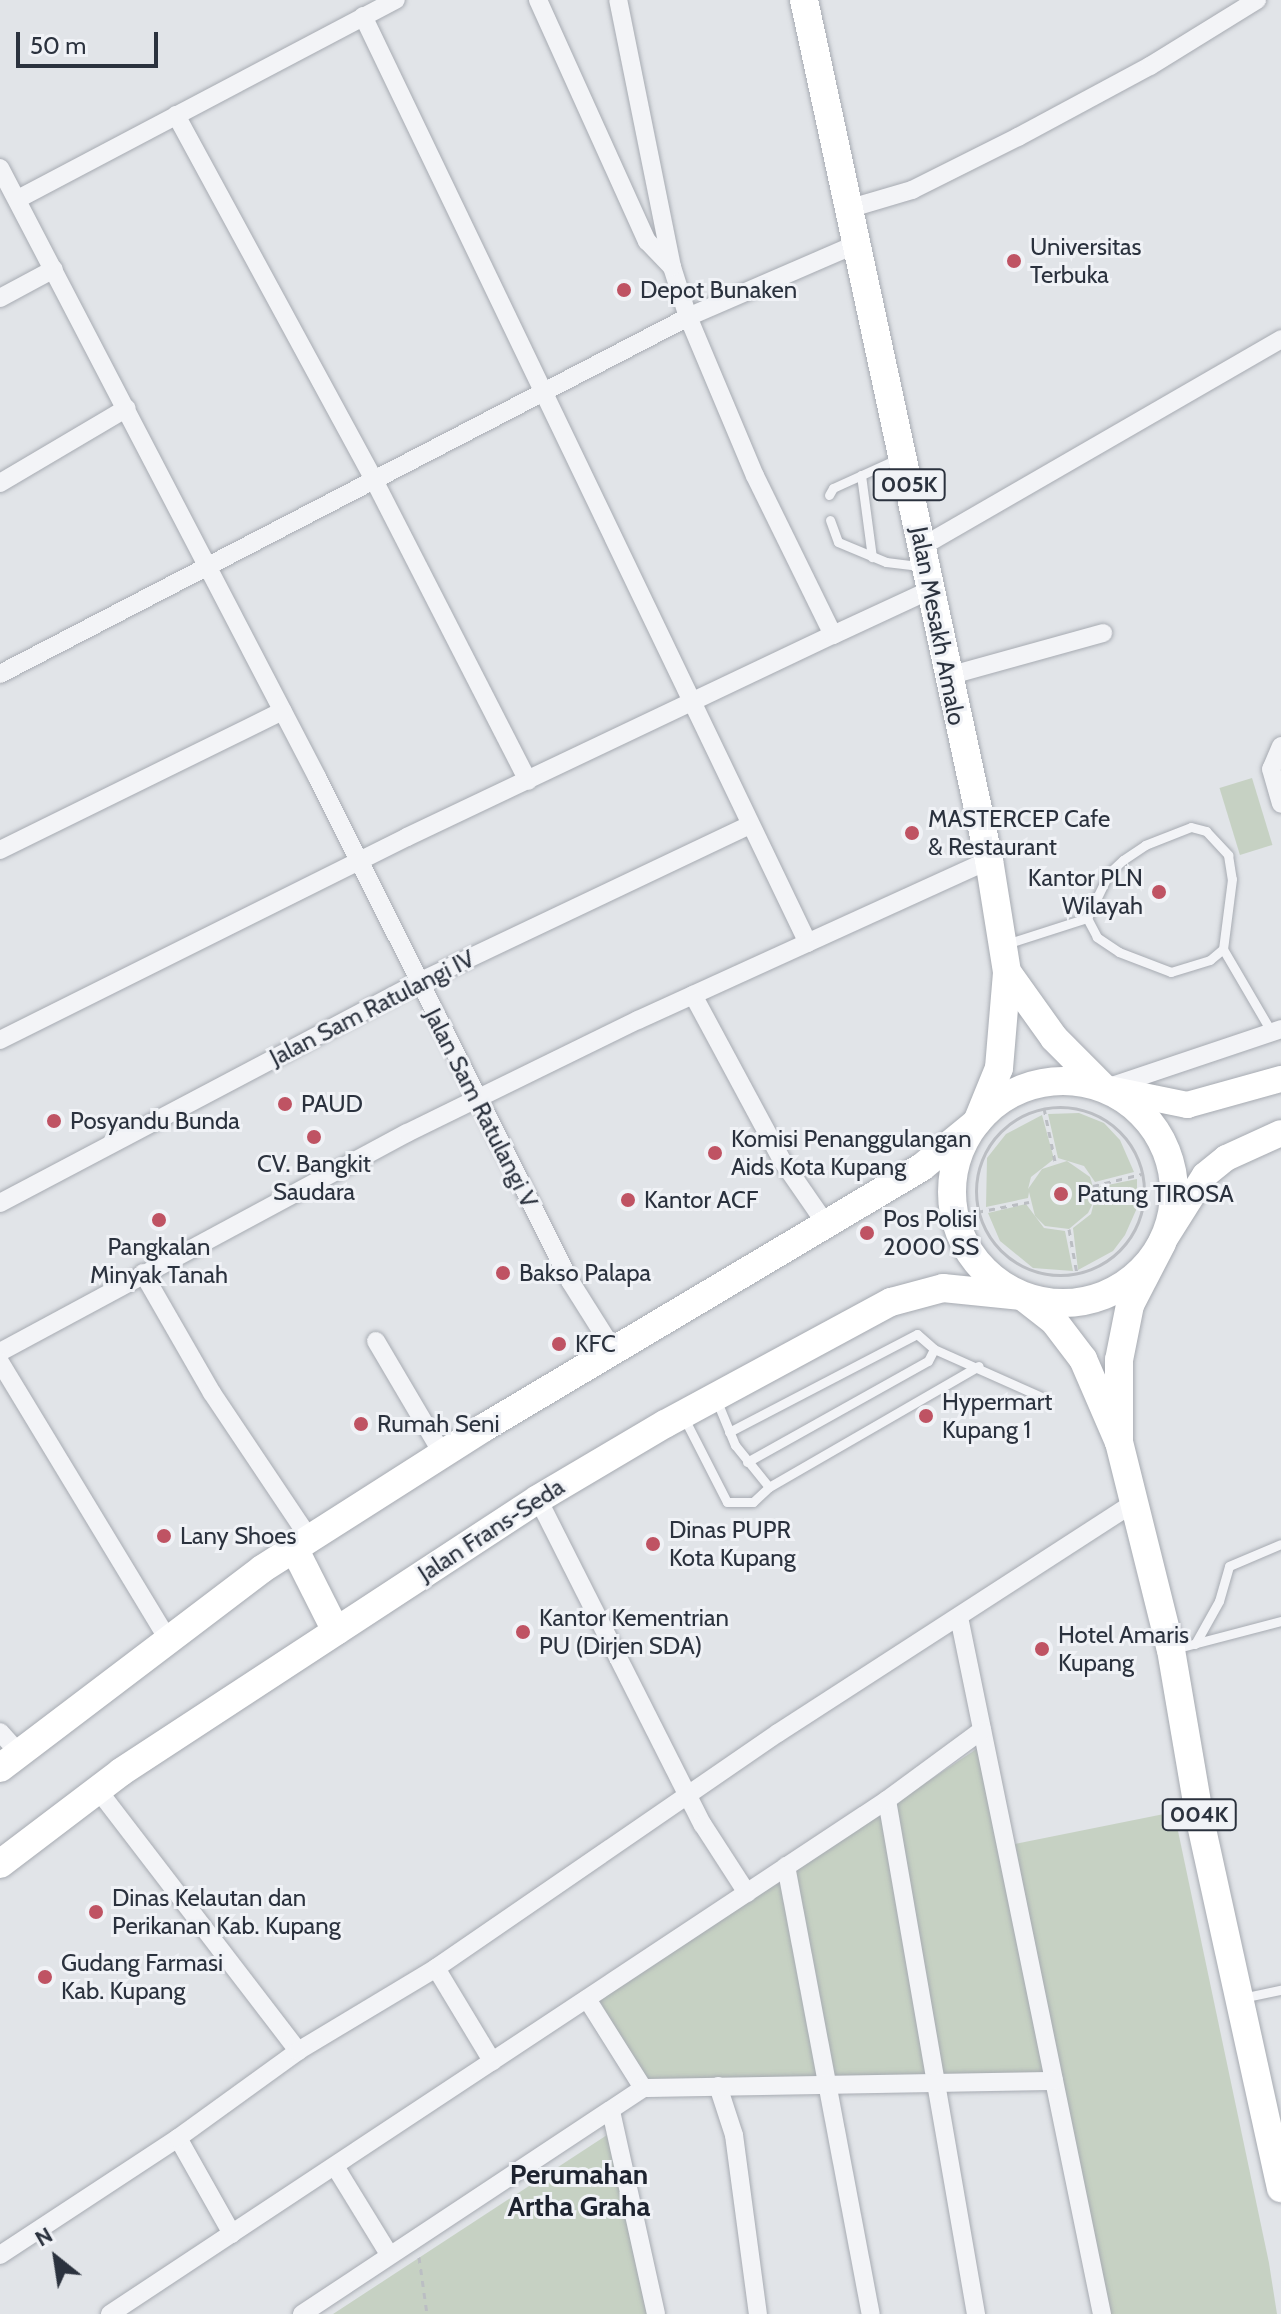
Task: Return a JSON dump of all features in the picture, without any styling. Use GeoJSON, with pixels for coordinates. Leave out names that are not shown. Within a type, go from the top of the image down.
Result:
{"type":"FeatureCollection","features":[{"type":"Feature","properties":{"kind":"main road","name":"Jalan Mesakh Amalo"},"geometry":{"type":"LineString","coordinates":[[804,0],[989,860],[1005,958],[999,1068],[956,1163],[953,1209],[969,1252],[1001,1285],[1022,1296]]}},
{"type":"Feature","properties":{"kind":"main road","name":"Jalan Mesakh Amalo"},"geometry":{"type":"LineString","coordinates":[[1005,958],[1054,1038],[1104,1088]]}},
{"type":"Feature","properties":{"kind":"main road"},"geometry":{"type":"LineString","coordinates":[[9,1761],[168,1639],[302,1543],[442,1453],[922,1167],[994,1105],[1035,1084],[1058,1081],[1187,1105],[1281,1079]]}},
{"type":"Feature","properties":{"kind":"main road"},"geometry":{"type":"LineString","coordinates":[[1104,1088],[1143,1114],[1168,1153],[1174,1198],[1162,1243]]}},
{"type":"Feature","properties":{"kind":"main road"},"geometry":{"type":"LineString","coordinates":[[1162,1243],[1205,1175],[1226,1158],[1281,1133]]}},
{"type":"Feature","properties":{"kind":"main road","name":"Jalan Frans-Seda"},"geometry":{"type":"LineString","coordinates":[[0,1864],[98,1790],[538,1499],[683,1415],[891,1302],[943,1288],[1022,1296],[1045,1302],[1091,1300],[1133,1279],[1162,1243]]}},
{"type":"Feature","properties":{"kind":"main road","name":"004K"},"geometry":{"type":"LineString","coordinates":[[1119,1442],[1119,1360],[1130,1305],[1162,1243]]}},
{"type":"Feature","properties":{"kind":"main road","name":"004K"},"geometry":{"type":"LineString","coordinates":[[1022,1296],[1054,1321],[1083,1359],[1119,1442],[1132,1504],[1183,1647],[1200,1820],[1277,2147],[1281,2188]]}},
{"type":"Feature","properties":{"kind":"main road"},"geometry":{"type":"LineString","coordinates":[[302,1543],[336,1631]]}},
{"type":"Feature","properties":{"kind":"street"},"geometry":{"type":"LineString","coordinates":[[18,199],[396,0]]}},
{"type":"Feature","properties":{"kind":"street"},"geometry":{"type":"LineString","coordinates":[[538,0],[647,241],[672,267]]}},
{"type":"Feature","properties":{"kind":"street"},"geometry":{"type":"LineString","coordinates":[[618,0],[672,267],[688,317],[755,476],[833,635]]}},
{"type":"Feature","properties":{"kind":"street"},"geometry":{"type":"LineString","coordinates":[[851,208],[912,190],[1006,144],[1150,66],[1257,0]]}},
{"type":"Feature","properties":{"kind":"street"},"geometry":{"type":"LineString","coordinates":[[363,16],[689,701],[808,943]]}},
{"type":"Feature","properties":{"kind":"street"},"geometry":{"type":"LineString","coordinates":[[176,115],[374,480],[528,781]]}},
{"type":"Feature","properties":{"kind":"street","name":"Jalan Sam Ratulangi V"},"geometry":{"type":"LineString","coordinates":[[0,168],[283,711],[417,983],[570,1281],[614,1351]]}},
{"type":"Feature","properties":{"kind":"street"},"geometry":{"type":"LineString","coordinates":[[0,674],[688,317],[857,244]]}},
{"type":"Feature","properties":{"kind":"street"},"geometry":{"type":"LineString","coordinates":[[0,298],[54,269]]}},
{"type":"Feature","properties":{"kind":"street"},"geometry":{"type":"LineString","coordinates":[[0,1040],[359,860],[833,635],[927,568],[1281,339]]}},
{"type":"Feature","properties":{"kind":"street"},"geometry":{"type":"LineString","coordinates":[[0,483],[127,408]]}},
{"type":"Feature","properties":{"kind":"street"},"geometry":{"type":"LineString","coordinates":[[948,676],[1103,633]]}},
{"type":"Feature","properties":{"kind":"street"},"geometry":{"type":"LineString","coordinates":[[0,850],[283,711]]}},
{"type":"Feature","properties":{"kind":"street"},"geometry":{"type":"LineString","coordinates":[[1281,746],[1271,769],[1281,804]]}},
{"type":"Feature","properties":{"kind":"street","name":"Jalan Sam Ratulangi IV"},"geometry":{"type":"LineString","coordinates":[[0,1203],[417,983],[749,825]]}},
{"type":"Feature","properties":{"kind":"street"},"geometry":{"type":"LineString","coordinates":[[0,1352],[143,1273],[477,1101],[693,995],[989,860]]}},
{"type":"Feature","properties":{"kind":"street"},"geometry":{"type":"LineString","coordinates":[[693,995],[783,1162],[826,1224]]}},
{"type":"Feature","properties":{"kind":"street"},"geometry":{"type":"LineString","coordinates":[[1104,1088],[1276,1031]]}},
{"type":"Feature","properties":{"kind":"street"},"geometry":{"type":"LineString","coordinates":[[143,1273],[302,1543]]}},
{"type":"Feature","properties":{"kind":"street"},"geometry":{"type":"LineString","coordinates":[[376,1341],[442,1453]]}},
{"type":"Feature","properties":{"kind":"street"},"geometry":{"type":"LineString","coordinates":[[0,1362],[168,1639]]}},
{"type":"Feature","properties":{"kind":"street"},"geometry":{"type":"LineString","coordinates":[[538,1499],[690,1793],[703,1825],[747,1893]]}},
{"type":"Feature","properties":{"kind":"street"},"geometry":{"type":"LineString","coordinates":[[0,2255],[178,2138],[298,2051],[436,1968],[690,1793],[1132,1504]]}},
{"type":"Feature","properties":{"kind":"street"},"geometry":{"type":"LineString","coordinates":[[959,1617],[1102,2314]]}},
{"type":"Feature","properties":{"kind":"street"},"geometry":{"type":"LineString","coordinates":[[110,2314],[336,2168],[887,1800],[982,1730]]}},
{"type":"Feature","properties":{"kind":"street"},"geometry":{"type":"LineString","coordinates":[[0,1732],[9,1761]]}},
{"type":"Feature","properties":{"kind":"street"},"geometry":{"type":"LineString","coordinates":[[98,1790],[298,2051]]}},
{"type":"Feature","properties":{"kind":"street"},"geometry":{"type":"LineString","coordinates":[[887,1800],[976,2314]]}},
{"type":"Feature","properties":{"kind":"street"},"geometry":{"type":"LineString","coordinates":[[786,1866],[871,2314]]}},
{"type":"Feature","properties":{"kind":"street"},"geometry":{"type":"LineString","coordinates":[[436,1968],[492,2061]]}},
{"type":"Feature","properties":{"kind":"street"},"geometry":{"type":"LineString","coordinates":[[587,1999],[643,2088]]}},
{"type":"Feature","properties":{"kind":"street"},"geometry":{"type":"LineString","coordinates":[[302,2314],[643,2088],[1054,2081]]}},
{"type":"Feature","properties":{"kind":"street"},"geometry":{"type":"LineString","coordinates":[[718,2086],[734,2135],[758,2314]]}},
{"type":"Feature","properties":{"kind":"street"},"geometry":{"type":"LineString","coordinates":[[611,2111],[656,2314]]}},
{"type":"Feature","properties":{"kind":"street"},"geometry":{"type":"LineString","coordinates":[[178,2138],[232,2234]]}},
{"type":"Feature","properties":{"kind":"street"},"geometry":{"type":"LineString","coordinates":[[336,2168],[389,2254]]}},
{"type":"Feature","properties":{"kind":"lane"},"geometry":{"type":"LineString","coordinates":[[829,495],[861,475],[903,456]]}},
{"type":"Feature","properties":{"kind":"lane"},"geometry":{"type":"LineString","coordinates":[[861,475],[872,557]]}},
{"type":"Feature","properties":{"kind":"lane"},"geometry":{"type":"LineString","coordinates":[[830,520],[838,542],[872,557],[927,568]]}},
{"type":"Feature","properties":{"kind":"lane"},"geometry":{"type":"LineString","coordinates":[[1005,958],[1087,918],[1109,873],[1145,845],[1191,827],[1206,831],[1228,855],[1232,879],[1223,949],[1276,1031]]}},
{"type":"Feature","properties":{"kind":"lane"},"geometry":{"type":"LineString","coordinates":[[1087,918],[1097,937],[1119,952],[1171,972],[1210,960],[1223,949]]}},
{"type":"Feature","properties":{"kind":"lane"},"geometry":{"type":"LineString","coordinates":[[729,1432],[903,1337],[917,1334],[934,1349],[979,1366],[1042,1397]]}},
{"type":"Feature","properties":{"kind":"lane"},"geometry":{"type":"LineString","coordinates":[[747,1462],[928,1361],[934,1349]]}},
{"type":"Feature","properties":{"kind":"lane"},"geometry":{"type":"LineString","coordinates":[[683,1415],[727,1502],[753,1502],[769,1487],[979,1366]]}},
{"type":"Feature","properties":{"kind":"lane"},"geometry":{"type":"LineString","coordinates":[[716,1397],[729,1432],[747,1462],[769,1487]]}},
{"type":"Feature","properties":{"kind":"lane"},"geometry":{"type":"LineString","coordinates":[[1183,1647],[1219,1601],[1229,1566],[1281,1544]]}},
{"type":"Feature","properties":{"kind":"lane"},"geometry":{"type":"LineString","coordinates":[[1183,1647],[1281,1621]]}},
{"type":"Feature","properties":{"kind":"lane"},"geometry":{"type":"LineString","coordinates":[[1242,1998],[1281,1990]]}},
{"type":"Feature","properties":{"kind":"path"},"geometry":{"type":"LineString","coordinates":[[1044,1108],[1055,1161]]}},
{"type":"Feature","properties":{"kind":"path"},"geometry":{"type":"LineString","coordinates":[[1044,1108],[1076,1108],[1107,1121],[1130,1144],[1142,1174],[1143,1203],[1134,1231],[1116,1254],[1077,1274],[1055,1276],[1014,1263],[997,1249],[977,1212],[975,1184],[989,1146],[1019,1117],[1044,1108]]}},
{"type":"Feature","properties":{"kind":"path"},"geometry":{"type":"LineString","coordinates":[[1093,1186],[1142,1174]]}},
{"type":"Feature","properties":{"kind":"path"},"geometry":{"type":"LineString","coordinates":[[977,1212],[1029,1202]]}},
{"type":"Feature","properties":{"kind":"path"},"geometry":{"type":"LineString","coordinates":[[1069,1229],[1077,1274]]}},
{"type":"Feature","properties":{"kind":"path"},"geometry":{"type":"LineString","coordinates":[[420,2237],[427,2314]]}},
{"type":"Feature","properties":{"kind":"green space"},"geometry":{"type":"Polygon","coordinates":[[[1252,778],[1272,845],[1240,855],[1219,788],[1252,778]]]}},
{"type":"Feature","properties":{"kind":"green space"},"geometry":{"type":"Polygon","coordinates":[[[1079,1113],[1104,1123],[1120,1140],[1134,1172],[1095,1182],[1084,1166],[1058,1158],[1048,1114],[1079,1113]]]}},
{"type":"Feature","properties":{"kind":"green space"},"geometry":{"type":"Polygon","coordinates":[[[1042,1115],[1054,1159],[1031,1177],[1028,1189],[1042,1169],[1067,1161],[1090,1177],[1096,1197],[1088,1213],[1069,1229],[1045,1226],[1035,1216],[1029,1192],[1028,1198],[986,1207],[987,1158],[1006,1134],[1042,1115]]]}},
{"type":"Feature","properties":{"kind":"green space"},"geometry":{"type":"Polygon","coordinates":[[[1137,1179],[1137,1208],[1125,1235],[1113,1251],[1078,1270],[1073,1228],[1091,1214],[1098,1187],[1137,1179]]]}},
{"type":"Feature","properties":{"kind":"green space"},"geometry":{"type":"Polygon","coordinates":[[[1026,1204],[1044,1228],[1065,1231],[1073,1271],[1033,1268],[1000,1241],[988,1213],[1026,1204]]]}},
{"type":"Feature","properties":{"kind":"green space"},"geometry":{"type":"Polygon","coordinates":[[[978,1748],[1046,2074],[648,2082],[599,2000],[978,1748]]]}},
{"type":"Feature","properties":{"kind":"green space"},"geometry":{"type":"Polygon","coordinates":[[[1174,1812],[1269,2263],[1277,2314],[1107,2314],[1015,1844],[1174,1812]]]}},
{"type":"Feature","properties":{"kind":"green space"},"geometry":{"type":"Polygon","coordinates":[[[607,2135],[647,2314],[333,2314],[607,2135]]]}},
{"type":"Feature","properties":{"kind":"place","name":"Universitas Terbuka"},"geometry":{"type":"Point","coordinates":[1014,261]}},
{"type":"Feature","properties":{"kind":"place","name":"Depot Bunaken"},"geometry":{"type":"Point","coordinates":[624,290]}},
{"type":"Feature","properties":{"kind":"place","name":"MASTERCEP Cafe & Restaurant"},"geometry":{"type":"Point","coordinates":[912,833]}},
{"type":"Feature","properties":{"kind":"place","name":"Kantor PLN Wilayah"},"geometry":{"type":"Point","coordinates":[1159,892]}},
{"type":"Feature","properties":{"kind":"place","name":"PAUD"},"geometry":{"type":"Point","coordinates":[285,1104]}},
{"type":"Feature","properties":{"kind":"place","name":"Posyandu Bunda"},"geometry":{"type":"Point","coordinates":[54,1121]}},
{"type":"Feature","properties":{"kind":"place","name":"CV. Bangkit Saudara"},"geometry":{"type":"Point","coordinates":[314,1137]}},
{"type":"Feature","properties":{"kind":"place","name":"Komisi Penanggulangan Aids Kota Kupang"},"geometry":{"type":"Point","coordinates":[715,1153]}},
{"type":"Feature","properties":{"kind":"place","name":"Patung TIROSA"},"geometry":{"type":"Point","coordinates":[1061,1194]}},
{"type":"Feature","properties":{"kind":"place","name":"Kantor ACF"},"geometry":{"type":"Point","coordinates":[628,1200]}},
{"type":"Feature","properties":{"kind":"place","name":"Pangkalan Minyak Tanah"},"geometry":{"type":"Point","coordinates":[159,1220]}},
{"type":"Feature","properties":{"kind":"place","name":"Pos Polisi 2000 SS"},"geometry":{"type":"Point","coordinates":[867,1233]}},
{"type":"Feature","properties":{"kind":"place","name":"Bakso Palapa"},"geometry":{"type":"Point","coordinates":[503,1273]}},
{"type":"Feature","properties":{"kind":"place","name":"KFC"},"geometry":{"type":"Point","coordinates":[559,1344]}},
{"type":"Feature","properties":{"kind":"place","name":"Hypermart Kupang 1"},"geometry":{"type":"Point","coordinates":[926,1416]}},
{"type":"Feature","properties":{"kind":"place","name":"Rumah Seni"},"geometry":{"type":"Point","coordinates":[361,1424]}},
{"type":"Feature","properties":{"kind":"place","name":"Lany Shoes"},"geometry":{"type":"Point","coordinates":[164,1536]}},
{"type":"Feature","properties":{"kind":"place","name":"Dinas PUPR Kota Kupang"},"geometry":{"type":"Point","coordinates":[653,1544]}},
{"type":"Feature","properties":{"kind":"place","name":"Kantor Kementrian PU (Dirjen SDA)"},"geometry":{"type":"Point","coordinates":[523,1632]}},
{"type":"Feature","properties":{"kind":"place","name":"Hotel Amaris Kupang"},"geometry":{"type":"Point","coordinates":[1042,1649]}},
{"type":"Feature","properties":{"kind":"place","name":"Dinas Kelautan dan Perikanan Kab. Kupang"},"geometry":{"type":"Point","coordinates":[96,1912]}},
{"type":"Feature","properties":{"kind":"place","name":"Gudang Farmasi Kab. Kupang"},"geometry":{"type":"Point","coordinates":[45,1977]}},
{"type":"Feature","properties":{"kind":"district","name":"Perumahan Artha Graha"},"geometry":{"type":"Point","coordinates":[579,2190]}}]}
